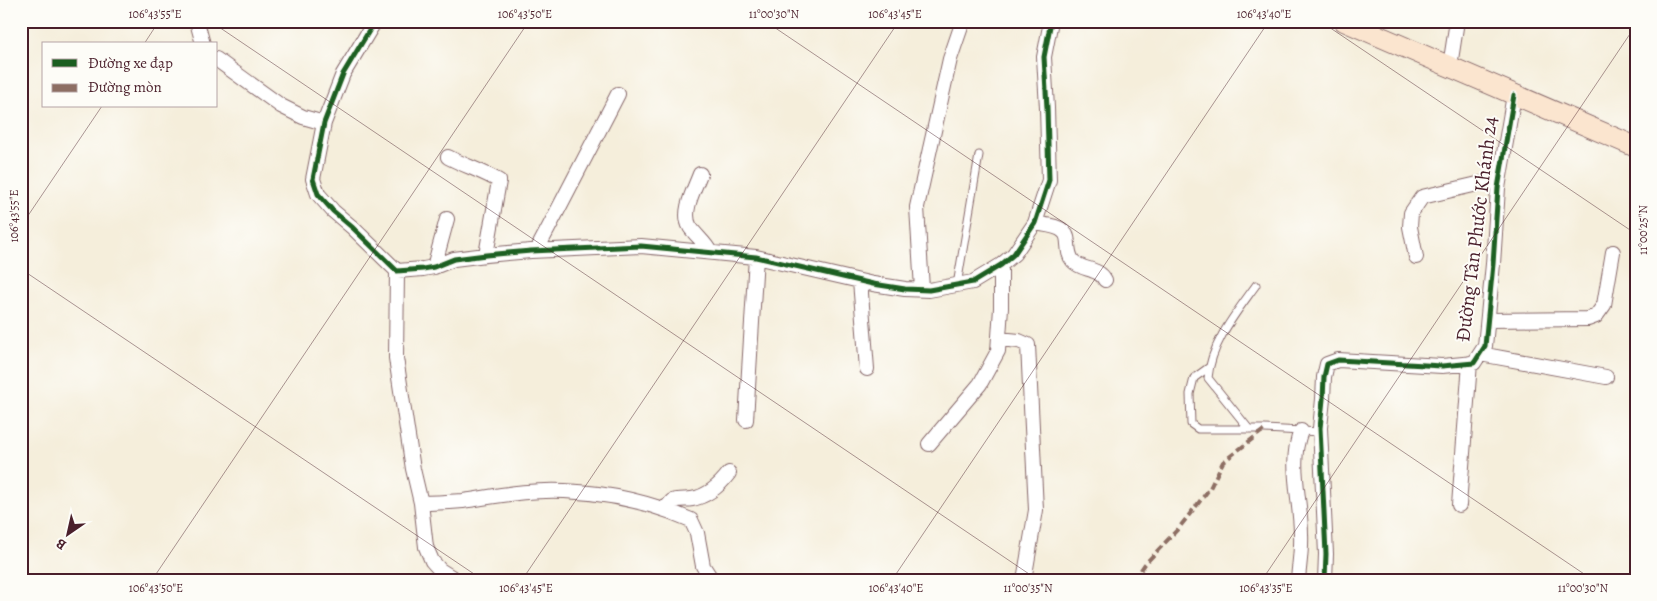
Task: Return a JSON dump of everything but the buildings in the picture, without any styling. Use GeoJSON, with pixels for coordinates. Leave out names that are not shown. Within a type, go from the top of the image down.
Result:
{"type":"FeatureCollection","features":[{"type":"Feature","properties":{"kind":"main road"},"geometry":{"type":"LineString","coordinates":[[1344,21],[1636,147]]}},
{"type":"Feature","properties":{"kind":"street"},"geometry":{"type":"LineString","coordinates":[[375,21],[343,74],[324,123],[313,179],[318,194],[333,211],[397,271],[396,358],[413,469],[421,504],[426,547],[432,561],[440,570],[456,580]]}},
{"type":"Feature","properties":{"kind":"street"},"geometry":{"type":"LineString","coordinates":[[922,290],[917,207],[950,58],[963,21]]}},
{"type":"Feature","properties":{"kind":"street"},"geometry":{"type":"LineString","coordinates":[[397,271],[434,267],[454,259],[486,255],[540,250],[641,246],[756,257],[860,281],[905,289],[922,290],[974,282],[1001,265],[1014,254],[1035,223],[1049,180],[1044,57],[1051,21]]}},
{"type":"Feature","properties":{"kind":"street"},"geometry":{"type":"LineString","coordinates":[[1450,66],[1457,21]]}},
{"type":"Feature","properties":{"kind":"street"},"geometry":{"type":"LineString","coordinates":[[197,22],[202,42]]}},
{"type":"Feature","properties":{"kind":"street"},"geometry":{"type":"LineString","coordinates":[[218,60],[280,106],[303,117],[324,123]]}},
{"type":"Feature","properties":{"kind":"street"},"geometry":{"type":"LineString","coordinates":[[540,250],[540,244],[548,227],[618,94]]}},
{"type":"Feature","properties":{"kind":"street","name":"Đường Tân Phước Khánh 24"},"geometry":{"type":"LineString","coordinates":[[1325,580],[1326,554],[1320,432],[1324,376],[1327,364],[1338,360],[1442,366],[1474,363],[1485,346],[1499,179],[1514,95]]}},
{"type":"Feature","properties":{"kind":"street"},"geometry":{"type":"LineString","coordinates":[[448,158],[499,181],[486,255]]}},
{"type":"Feature","properties":{"kind":"street"},"geometry":{"type":"LineString","coordinates":[[700,174],[688,209],[687,219],[690,227],[706,244],[710,252]]}},
{"type":"Feature","properties":{"kind":"street"},"geometry":{"type":"LineString","coordinates":[[1416,257],[1410,227],[1411,214],[1422,197],[1499,179]]}},
{"type":"Feature","properties":{"kind":"street"},"geometry":{"type":"LineString","coordinates":[[434,267],[447,219]]}},
{"type":"Feature","properties":{"kind":"street"},"geometry":{"type":"LineString","coordinates":[[1035,223],[1063,231],[1067,236],[1069,255],[1072,260],[1081,266],[1100,273],[1106,280]]}},
{"type":"Feature","properties":{"kind":"street"},"geometry":{"type":"LineString","coordinates":[[1488,320],[1588,319],[1596,316],[1604,305],[1613,252]]}},
{"type":"Feature","properties":{"kind":"street"},"geometry":{"type":"LineString","coordinates":[[746,420],[756,257]]}},
{"type":"Feature","properties":{"kind":"street"},"geometry":{"type":"LineString","coordinates":[[929,444],[980,384],[998,351],[1001,265]]}},
{"type":"Feature","properties":{"kind":"street"},"geometry":{"type":"LineString","coordinates":[[860,281],[867,369]]}},
{"type":"Feature","properties":{"kind":"street"},"geometry":{"type":"LineString","coordinates":[[999,339],[1019,341],[1028,345],[1036,510],[1024,580]]}},
{"type":"Feature","properties":{"kind":"street"},"geometry":{"type":"LineString","coordinates":[[1480,354],[1606,377]]}},
{"type":"Feature","properties":{"kind":"street"},"geometry":{"type":"LineString","coordinates":[[1459,505],[1470,363]]}},
{"type":"Feature","properties":{"kind":"street"},"geometry":{"type":"LineString","coordinates":[[1298,580],[1302,534],[1296,481],[1296,444],[1301,431]]}},
{"type":"Feature","properties":{"kind":"street"},"geometry":{"type":"LineString","coordinates":[[665,508],[672,501],[695,498],[711,491],[729,473]]}},
{"type":"Feature","properties":{"kind":"street"},"geometry":{"type":"LineString","coordinates":[[421,504],[461,501],[515,493],[564,490],[629,498],[665,508],[691,520],[703,566],[712,580]]}},
{"type":"Feature","properties":{"kind":"lane"},"geometry":{"type":"LineString","coordinates":[[957,285],[979,155]]}},
{"type":"Feature","properties":{"kind":"lane"},"geometry":{"type":"LineString","coordinates":[[1249,429],[1208,378],[1208,368],[1222,334],[1256,285]]}},
{"type":"Feature","properties":{"kind":"lane"},"geometry":{"type":"LineString","coordinates":[[1208,368],[1194,378],[1190,394],[1191,424],[1198,429],[1320,432]]}},
{"type":"Feature","properties":{"kind":"marked path"},"geometry":{"type":"LineString","coordinates":[[1134,580],[1145,564],[1178,529],[1210,488],[1223,462],[1265,429]]}},
{"type":"Feature","properties":{"kind":"cycle path"},"geometry":{"type":"LineString","coordinates":[[375,21],[343,74],[324,123],[313,179],[318,194],[333,211],[397,271],[423,269],[454,259],[486,255],[641,246],[756,257],[873,284],[905,289],[929,290],[973,282],[1001,265],[1014,254],[1035,223],[1049,180],[1044,57],[1051,21]]}},
{"type":"Feature","properties":{"kind":"cycle path"},"geometry":{"type":"LineString","coordinates":[[1325,580],[1326,554],[1320,428],[1324,377],[1327,364],[1338,360],[1442,366],[1474,363],[1485,346],[1498,188],[1514,95]]}}]}
